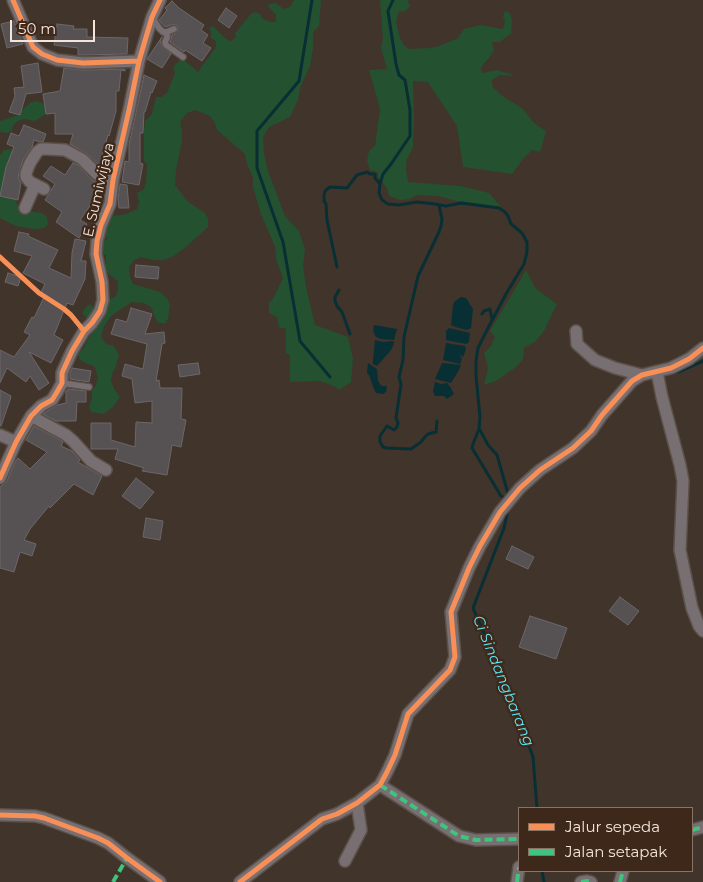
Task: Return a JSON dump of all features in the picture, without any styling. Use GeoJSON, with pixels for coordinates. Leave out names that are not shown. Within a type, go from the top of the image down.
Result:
{"type":"FeatureCollection","features":[{"type":"Feature","properties":{"kind":"street"},"geometry":{"type":"LineString","coordinates":[[14,0],[33,47],[42,54],[57,60],[83,62],[139,61]]}},
{"type":"Feature","properties":{"kind":"street","name":"E. Sumiwijaya"},"geometry":{"type":"LineString","coordinates":[[0,478],[16,442],[31,416],[41,406],[52,400],[58,392],[62,383],[62,373],[72,351],[84,331],[100,311],[103,300],[102,282],[96,254],[101,225],[110,204],[139,61],[152,18],[160,0]]}},
{"type":"Feature","properties":{"kind":"street"},"geometry":{"type":"LineString","coordinates":[[25,208],[40,187],[30,182],[26,173],[30,163],[41,149],[65,150],[82,159],[97,174],[114,180]]}},
{"type":"Feature","properties":{"kind":"street"},"geometry":{"type":"LineString","coordinates":[[576,332],[577,344],[595,360],[615,368],[642,375]]}},
{"type":"Feature","properties":{"kind":"street"},"geometry":{"type":"LineString","coordinates":[[240,882],[322,819],[337,814],[357,803],[380,785],[395,755],[408,714],[450,670],[455,657],[451,612],[480,546],[500,512],[520,488],[540,470],[573,448],[591,431],[602,415],[632,381],[642,375],[676,366],[703,348]]}},
{"type":"Feature","properties":{"kind":"street"},"geometry":{"type":"LineString","coordinates":[[657,372],[683,481],[680,550],[692,608],[703,631]]}},
{"type":"Feature","properties":{"kind":"street"},"geometry":{"type":"LineString","coordinates":[[31,416],[66,435],[91,461],[106,470]]}},
{"type":"Feature","properties":{"kind":"street"},"geometry":{"type":"LineString","coordinates":[[0,435],[16,442]]}},
{"type":"Feature","properties":{"kind":"street"},"geometry":{"type":"LineString","coordinates":[[380,785],[459,836],[476,840],[518,839]]}},
{"type":"Feature","properties":{"kind":"street"},"geometry":{"type":"LineString","coordinates":[[345,861],[361,830],[357,803]]}},
{"type":"Feature","properties":{"kind":"street"},"geometry":{"type":"LineString","coordinates":[[0,815],[44,818],[98,838],[108,843],[160,882]]}},
{"type":"Feature","properties":{"kind":"street"},"geometry":{"type":"LineString","coordinates":[[581,882],[591,882]]}},
{"type":"Feature","properties":{"kind":"lane"},"geometry":{"type":"LineString","coordinates":[[152,18],[163,32],[174,29]]}},
{"type":"Feature","properties":{"kind":"lane"},"geometry":{"type":"LineString","coordinates":[[167,32],[166,45],[183,57]]}},
{"type":"Feature","properties":{"kind":"lane"},"geometry":{"type":"LineString","coordinates":[[62,383],[89,387]]}},
{"type":"Feature","properties":{"kind":"green space"},"geometry":{"type":"Polygon","coordinates":[[[294,0],[321,0],[319,26],[313,32],[310,66],[300,88],[298,100],[290,117],[269,127],[263,137],[264,153],[268,171],[285,216],[299,231],[305,249],[303,266],[315,325],[348,337],[353,359],[351,382],[339,390],[320,381],[290,382],[290,355],[286,353],[286,329],[279,327],[277,317],[269,313],[269,302],[273,299],[283,278],[276,259],[275,247],[261,214],[253,187],[253,178],[245,154],[217,130],[210,116],[195,110],[187,113],[180,122],[182,140],[175,185],[187,201],[205,213],[208,219],[208,227],[174,256],[163,260],[141,257],[134,260],[129,267],[133,284],[160,292],[167,298],[170,305],[168,318],[165,324],[157,322],[151,307],[144,303],[132,302],[112,315],[104,326],[101,337],[106,344],[114,346],[119,355],[111,380],[114,389],[120,397],[114,406],[104,414],[91,412],[89,406],[92,399],[92,391],[98,377],[94,366],[85,363],[77,354],[84,348],[93,330],[91,322],[82,313],[90,304],[98,311],[116,296],[118,281],[106,272],[106,255],[98,254],[100,245],[108,238],[100,237],[104,215],[121,215],[137,209],[139,203],[137,193],[144,189],[146,182],[147,164],[144,161],[145,121],[152,114],[156,97],[161,97],[167,93],[175,73],[173,67],[182,58],[198,72],[216,47],[216,41],[211,38],[209,28],[213,26],[226,39],[232,41],[236,37],[235,33],[251,14],[255,12],[260,14],[263,19],[276,22],[276,15],[267,5],[275,3],[284,9],[290,7],[294,0]]]}},
{"type":"Feature","properties":{"kind":"green space"},"geometry":{"type":"Polygon","coordinates":[[[380,0],[407,0],[410,6],[405,11],[399,12],[396,21],[403,44],[409,49],[439,46],[458,38],[464,29],[481,25],[503,29],[505,11],[510,13],[512,20],[511,33],[500,42],[492,42],[494,50],[481,67],[482,73],[497,70],[513,75],[500,75],[492,80],[492,86],[501,95],[523,109],[534,123],[546,131],[540,152],[532,150],[512,174],[463,167],[457,126],[428,82],[413,81],[413,147],[407,159],[406,169],[408,182],[461,186],[489,193],[501,207],[457,201],[438,196],[416,195],[410,199],[400,200],[389,196],[387,188],[378,177],[378,172],[370,170],[367,161],[369,151],[375,146],[380,109],[369,70],[387,69],[381,48],[383,39],[380,0]]]}},
{"type":"Feature","properties":{"kind":"green space"},"geometry":{"type":"Polygon","coordinates":[[[35,101],[42,103],[46,108],[46,114],[35,121],[24,119],[18,121],[13,125],[12,131],[7,133],[0,132],[0,121],[19,115],[30,103],[35,101]]]}},
{"type":"Feature","properties":{"kind":"green space"},"geometry":{"type":"Polygon","coordinates":[[[11,149],[16,154],[14,197],[18,206],[23,210],[42,213],[47,217],[48,224],[45,228],[34,229],[16,226],[0,218],[0,155],[4,150],[11,149]]]}},
{"type":"Feature","properties":{"kind":"green space"},"geometry":{"type":"Polygon","coordinates":[[[526,270],[534,286],[557,304],[544,331],[536,341],[524,348],[523,359],[516,367],[496,381],[484,385],[488,368],[484,353],[491,346],[495,337],[490,331],[526,270]]]}},
{"type":"Feature","properties":{"kind":"water"},"geometry":{"type":"Polygon","coordinates":[[[461,297],[466,298],[473,309],[471,328],[467,330],[451,325],[454,302],[461,297]]]}},
{"type":"Feature","properties":{"kind":"water"},"geometry":{"type":"Polygon","coordinates":[[[374,325],[397,329],[394,340],[376,337],[373,331],[374,325]]]}},
{"type":"Feature","properties":{"kind":"water"},"geometry":{"type":"Polygon","coordinates":[[[449,328],[470,333],[469,342],[466,344],[446,340],[446,331],[449,328]]]}},
{"type":"Feature","properties":{"kind":"water"},"geometry":{"type":"Polygon","coordinates":[[[375,340],[394,342],[391,350],[377,366],[373,364],[375,340]]]}},
{"type":"Feature","properties":{"kind":"water"},"geometry":{"type":"Polygon","coordinates":[[[446,343],[465,346],[466,349],[463,357],[459,354],[462,359],[460,364],[443,360],[446,343]]]}},
{"type":"Feature","properties":{"kind":"water"},"geometry":{"type":"Polygon","coordinates":[[[368,363],[377,369],[380,384],[387,386],[386,392],[383,394],[376,393],[374,389],[367,373],[368,363]]]}},
{"type":"Feature","properties":{"kind":"water"},"geometry":{"type":"Polygon","coordinates":[[[442,363],[461,365],[451,383],[435,379],[442,363]]]}},
{"type":"Feature","properties":{"kind":"water"},"geometry":{"type":"Polygon","coordinates":[[[435,382],[447,383],[454,394],[447,399],[444,396],[435,396],[433,391],[435,382]]]}},
{"type":"Feature","properties":{"kind":"building"},"geometry":{"type":"Polygon","coordinates":[[[172,1],[204,25],[201,30],[208,35],[203,43],[211,48],[202,61],[170,42],[172,35],[178,31],[178,27],[174,24],[165,27],[159,20],[167,10],[165,8],[172,1]]]}},
{"type":"Feature","properties":{"kind":"building"},"geometry":{"type":"Polygon","coordinates":[[[226,8],[237,16],[229,28],[218,20],[226,8]]]}},
{"type":"Feature","properties":{"kind":"building"},"geometry":{"type":"Polygon","coordinates":[[[14,21],[23,44],[7,48],[1,24],[14,21]]]}},
{"type":"Feature","properties":{"kind":"building"},"geometry":{"type":"Polygon","coordinates":[[[57,24],[74,26],[73,29],[87,29],[87,37],[128,38],[127,54],[78,55],[78,48],[54,45],[57,24]]]}},
{"type":"Feature","properties":{"kind":"building"},"geometry":{"type":"Polygon","coordinates":[[[162,37],[160,41],[162,46],[171,54],[162,68],[147,59],[162,37]]]}},
{"type":"Feature","properties":{"kind":"building"},"geometry":{"type":"Polygon","coordinates":[[[38,63],[42,92],[26,94],[20,115],[9,112],[15,96],[14,88],[24,87],[21,66],[38,63]]]}},
{"type":"Feature","properties":{"kind":"building"},"geometry":{"type":"Polygon","coordinates":[[[64,68],[83,70],[125,69],[125,71],[121,70],[119,91],[116,91],[116,111],[102,156],[104,157],[101,167],[87,154],[70,144],[73,134],[55,134],[55,113],[46,114],[43,94],[60,91],[64,68]]]}},
{"type":"Feature","properties":{"kind":"building"},"geometry":{"type":"Polygon","coordinates":[[[144,75],[157,81],[144,112],[143,133],[140,133],[140,163],[143,164],[139,185],[122,182],[125,161],[129,162],[129,145],[144,75]]]}},
{"type":"Feature","properties":{"kind":"building"},"geometry":{"type":"Polygon","coordinates":[[[24,125],[46,134],[43,142],[34,140],[32,147],[23,160],[18,178],[21,183],[18,200],[0,196],[6,167],[14,147],[7,144],[11,133],[19,136],[24,125]]]}},
{"type":"Feature","properties":{"kind":"building"},"geometry":{"type":"Polygon","coordinates":[[[73,163],[78,165],[92,180],[105,185],[104,191],[101,194],[99,193],[80,220],[87,224],[79,238],[56,222],[62,212],[45,200],[55,184],[43,176],[51,166],[65,175],[73,163]]]}},
{"type":"Feature","properties":{"kind":"building"},"geometry":{"type":"Polygon","coordinates":[[[120,184],[127,185],[129,208],[119,208],[120,184]]]}},
{"type":"Feature","properties":{"kind":"building"},"geometry":{"type":"Polygon","coordinates":[[[19,232],[29,234],[28,236],[58,250],[49,268],[71,278],[72,253],[75,239],[86,241],[81,261],[86,261],[85,279],[73,305],[67,303],[54,335],[63,340],[51,363],[29,352],[49,383],[39,390],[30,376],[26,382],[7,368],[0,383],[0,350],[14,357],[30,335],[24,332],[32,317],[34,318],[45,295],[41,292],[45,284],[23,273],[32,256],[14,251],[19,232]]]}},
{"type":"Feature","properties":{"kind":"building"},"geometry":{"type":"Polygon","coordinates":[[[136,265],[159,267],[158,279],[135,277],[136,265]]]}},
{"type":"Feature","properties":{"kind":"building"},"geometry":{"type":"Polygon","coordinates":[[[8,273],[21,277],[18,286],[5,282],[8,273]]]}},
{"type":"Feature","properties":{"kind":"building"},"geometry":{"type":"Polygon","coordinates":[[[131,308],[152,314],[145,334],[164,332],[165,343],[162,344],[156,381],[159,380],[160,388],[182,388],[181,419],[186,420],[181,447],[172,445],[167,475],[142,471],[144,468],[115,459],[118,449],[91,449],[91,423],[111,423],[111,440],[135,447],[136,422],[152,423],[152,401],[135,403],[132,379],[122,376],[125,364],[143,369],[147,344],[111,334],[116,319],[127,322],[131,308]]]}},
{"type":"Feature","properties":{"kind":"building"},"geometry":{"type":"Polygon","coordinates":[[[198,363],[200,374],[180,377],[178,365],[198,363]]]}},
{"type":"Feature","properties":{"kind":"building"},"geometry":{"type":"Polygon","coordinates":[[[72,368],[91,371],[89,382],[70,379],[72,368]]]}},
{"type":"Feature","properties":{"kind":"building"},"geometry":{"type":"Polygon","coordinates":[[[68,389],[86,391],[86,402],[77,402],[76,421],[56,421],[43,414],[57,405],[66,403],[66,391],[68,389]]]}},
{"type":"Feature","properties":{"kind":"building"},"geometry":{"type":"Polygon","coordinates":[[[0,390],[11,396],[1,426],[0,426],[0,390]]]}},
{"type":"Feature","properties":{"kind":"building"},"geometry":{"type":"Polygon","coordinates":[[[34,426],[62,441],[61,446],[72,451],[80,460],[78,462],[102,476],[93,495],[74,484],[50,508],[49,506],[30,529],[24,540],[36,544],[32,556],[20,552],[14,572],[0,568],[0,487],[7,481],[18,458],[30,469],[47,452],[26,440],[34,426]]]}},
{"type":"Feature","properties":{"kind":"building"},"geometry":{"type":"Polygon","coordinates":[[[136,478],[154,492],[140,509],[122,496],[136,478]]]}},
{"type":"Feature","properties":{"kind":"building"},"geometry":{"type":"Polygon","coordinates":[[[146,518],[163,521],[160,540],[143,537],[146,518]]]}},
{"type":"Feature","properties":{"kind":"building"},"geometry":{"type":"Polygon","coordinates":[[[512,546],[534,557],[528,569],[506,559],[512,546]]]}},
{"type":"Feature","properties":{"kind":"building"},"geometry":{"type":"Polygon","coordinates":[[[620,597],[639,611],[628,625],[609,611],[620,597]]]}},
{"type":"Feature","properties":{"kind":"building"},"geometry":{"type":"Polygon","coordinates":[[[530,616],[567,628],[556,659],[519,647],[530,616]]]}},
{"type":"Feature","properties":{"kind":"waterway"},"geometry":{"type":"LineString","coordinates":[[312,0],[299,81],[257,131],[257,168],[283,242],[300,341],[330,377]]}},
{"type":"Feature","properties":{"kind":"waterway"},"geometry":{"type":"LineString","coordinates":[[393,0],[388,11],[396,64],[399,75],[405,80],[410,110],[410,136],[383,174],[379,193],[382,200],[388,204],[399,205],[417,202],[446,206],[461,203],[499,208],[505,212],[511,224],[522,233],[527,242],[524,264],[478,348],[476,361],[480,417],[479,429],[472,448],[501,496],[507,499]]}},
{"type":"Feature","properties":{"kind":"waterway"},"geometry":{"type":"LineString","coordinates":[[337,267],[327,220],[326,204],[324,201],[325,191],[330,187],[347,188],[357,175],[367,172],[375,174],[375,178],[380,184]]}},
{"type":"Feature","properties":{"kind":"waterway"},"geometry":{"type":"LineString","coordinates":[[437,421],[436,432],[428,434],[411,449],[387,448],[383,447],[380,442],[380,436],[387,426],[394,430],[398,423],[396,418],[401,384],[399,377],[403,360],[404,337],[418,276],[441,226],[442,219],[439,205]]}},
{"type":"Feature","properties":{"kind":"waterway"},"geometry":{"type":"LineString","coordinates":[[339,290],[335,301],[342,312],[350,334]]}},
{"type":"Feature","properties":{"kind":"waterway"},"geometry":{"type":"LineString","coordinates":[[482,314],[490,309],[492,319]]}},
{"type":"Feature","properties":{"kind":"waterway"},"geometry":{"type":"LineString","coordinates":[[662,377],[703,361]]}},
{"type":"Feature","properties":{"kind":"waterway"},"geometry":{"type":"LineString","coordinates":[[480,430],[488,445],[497,455],[509,497]]}},
{"type":"Feature","properties":{"kind":"waterway","name":"Ci Sindangbarang"},"geometry":{"type":"LineString","coordinates":[[508,510],[504,528],[473,608],[510,692],[533,757],[537,807]]}},
{"type":"Feature","properties":{"kind":"waterway","name":"Ci Sindangbarang"},"geometry":{"type":"LineString","coordinates":[[542,872],[544,882]]}},
{"type":"Feature","properties":{"kind":"marked path"},"geometry":{"type":"LineString","coordinates":[[380,785],[459,836],[476,840],[518,839]]}},
{"type":"Feature","properties":{"kind":"marked path"},"geometry":{"type":"LineString","coordinates":[[693,830],[703,827]]}},
{"type":"Feature","properties":{"kind":"marked path"},"geometry":{"type":"LineString","coordinates":[[113,882],[127,858]]}},
{"type":"Feature","properties":{"kind":"marked path"},"geometry":{"type":"LineString","coordinates":[[517,882],[518,872]]}},
{"type":"Feature","properties":{"kind":"marked path"},"geometry":{"type":"LineString","coordinates":[[620,882],[623,872]]}},
{"type":"Feature","properties":{"kind":"marked path"},"geometry":{"type":"LineString","coordinates":[[581,882],[591,882]]}},
{"type":"Feature","properties":{"kind":"cycle path"},"geometry":{"type":"LineString","coordinates":[[13,0],[33,47],[42,54],[57,60],[83,63],[139,61]]}},
{"type":"Feature","properties":{"kind":"cycle path"},"geometry":{"type":"LineString","coordinates":[[0,478],[16,442],[31,416],[41,406],[52,400],[62,383],[62,373],[72,351],[84,331],[100,311],[103,300],[102,282],[96,254],[97,241],[101,225],[110,204],[113,180],[139,61],[152,17],[160,0]]}},
{"type":"Feature","properties":{"kind":"cycle path"},"geometry":{"type":"LineString","coordinates":[[0,257],[39,293],[71,315],[84,331]]}},
{"type":"Feature","properties":{"kind":"cycle path"},"geometry":{"type":"LineString","coordinates":[[240,882],[322,819],[337,814],[357,803],[380,785],[395,755],[408,714],[450,670],[455,657],[451,612],[480,546],[500,512],[520,488],[540,470],[573,448],[591,431],[602,415],[632,381],[642,375],[671,368],[689,359],[703,348]]}},
{"type":"Feature","properties":{"kind":"cycle path"},"geometry":{"type":"LineString","coordinates":[[0,815],[44,818],[98,838],[108,843],[160,882]]}}]}
